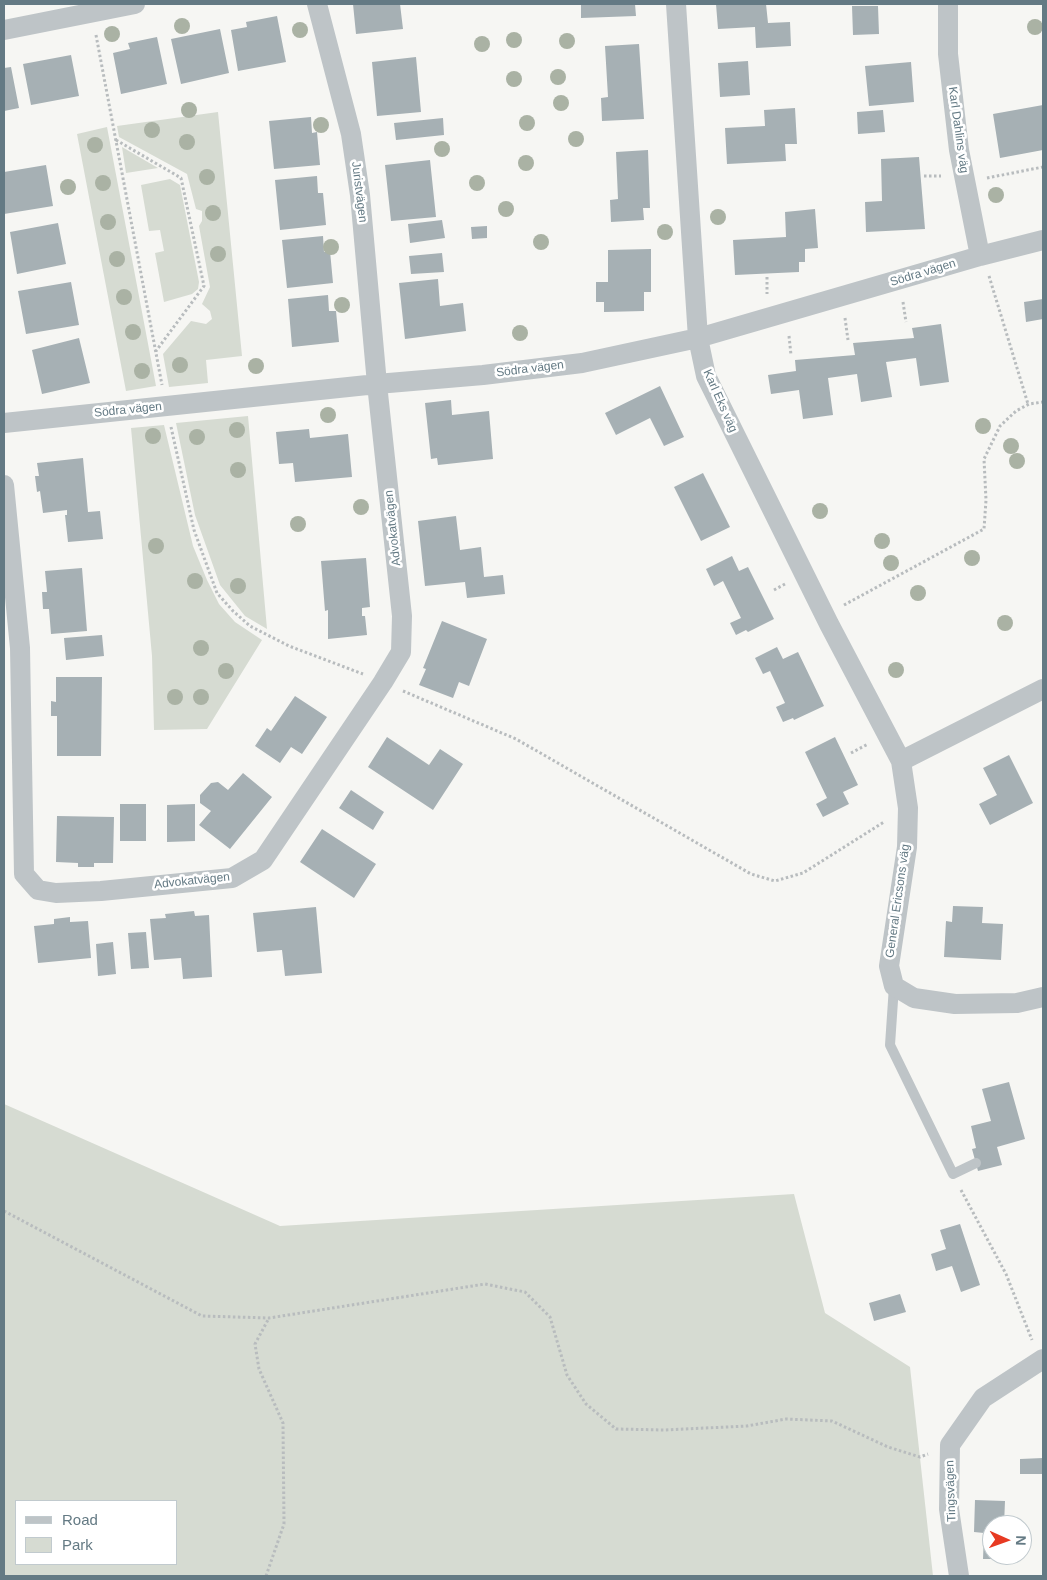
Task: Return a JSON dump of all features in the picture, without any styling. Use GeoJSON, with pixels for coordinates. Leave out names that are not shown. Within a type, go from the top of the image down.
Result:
{"type":"FeatureCollection","features":[{"type":"Feature","properties":{"kind":"street"},"geometry":{"type":"LineString","coordinates":[[4,30],[135,4]]}},
{"type":"Feature","properties":{"kind":"street","name":"Juristvägen"},"geometry":{"type":"LineString","coordinates":[[317,4],[351,134],[356,165],[377,384]]}},
{"type":"Feature","properties":{"kind":"street","name":"Karl Eks väg"},"geometry":{"type":"LineString","coordinates":[[676,4],[698,338],[706,376],[829,624],[901,761]]}},
{"type":"Feature","properties":{"kind":"street","name":"Karl Dahlins väg"},"geometry":{"type":"LineString","coordinates":[[948,4],[948,54],[958,150],[984,264]]}},
{"type":"Feature","properties":{"kind":"street","name":"Södra vägen"},"geometry":{"type":"LineString","coordinates":[[4,423],[377,384],[483,375],[582,363],[698,338],[984,264],[1043,240]]}},
{"type":"Feature","properties":{"kind":"street","name":"Advokatvägen"},"geometry":{"type":"LineString","coordinates":[[4,485],[20,648],[24,874],[38,890],[56,893],[101,891],[232,878],[263,860],[383,682],[401,652],[402,616],[377,384]]}},
{"type":"Feature","properties":{"kind":"street"},"geometry":{"type":"LineString","coordinates":[[901,761],[1043,689]]}},
{"type":"Feature","properties":{"kind":"street","name":"General Ericsons väg"},"geometry":{"type":"LineString","coordinates":[[894,986],[889,966],[907,847],[908,808],[901,761]]}},
{"type":"Feature","properties":{"kind":"street"},"geometry":{"type":"LineString","coordinates":[[894,986],[914,998],[955,1004],[1017,1003],[1043,997]]}},
{"type":"Feature","properties":{"kind":"street","name":"Tingsvägen"},"geometry":{"type":"LineString","coordinates":[[959,1576],[949,1509],[950,1446],[983,1398],[1042,1359]]}},
{"type":"Feature","properties":{"kind":"lane"},"geometry":{"type":"LineString","coordinates":[[894,986],[890,1045],[953,1174],[976,1163]]}},
{"type":"Feature","properties":{"kind":"path"},"geometry":{"type":"LineString","coordinates":[[96,34],[163,391]]}},
{"type":"Feature","properties":{"kind":"path"},"geometry":{"type":"LineString","coordinates":[[116,140],[181,178],[204,286],[156,352]]}},
{"type":"Feature","properties":{"kind":"path"},"geometry":{"type":"LineString","coordinates":[[965,182],[1043,167]]}},
{"type":"Feature","properties":{"kind":"path"},"geometry":{"type":"LineString","coordinates":[[924,176],[944,176]]}},
{"type":"Feature","properties":{"kind":"path"},"geometry":{"type":"LineString","coordinates":[[984,264],[1028,404]]}},
{"type":"Feature","properties":{"kind":"path"},"geometry":{"type":"LineString","coordinates":[[767,277],[768,300]]}},
{"type":"Feature","properties":{"kind":"path"},"geometry":{"type":"LineString","coordinates":[[902,296],[906,322]]}},
{"type":"Feature","properties":{"kind":"path"},"geometry":{"type":"LineString","coordinates":[[845,312],[848,340]]}},
{"type":"Feature","properties":{"kind":"path"},"geometry":{"type":"LineString","coordinates":[[788,328],[791,355]]}},
{"type":"Feature","properties":{"kind":"path"},"geometry":{"type":"LineString","coordinates":[[840,607],[984,529],[986,500],[984,459],[1000,426],[1016,411],[1028,404],[1043,402]]}},
{"type":"Feature","properties":{"kind":"path"},"geometry":{"type":"LineString","coordinates":[[170,419],[194,530],[218,593],[233,612],[250,626],[289,646],[371,677]]}},
{"type":"Feature","properties":{"kind":"path"},"geometry":{"type":"LineString","coordinates":[[396,687],[516,739],[751,874],[775,881],[804,873],[892,818]]}},
{"type":"Feature","properties":{"kind":"path"},"geometry":{"type":"LineString","coordinates":[[953,1174],[1006,1274],[1042,1359]]}},
{"type":"Feature","properties":{"kind":"path"},"geometry":{"type":"LineString","coordinates":[[4,1211],[202,1316],[269,1318],[485,1284],[525,1292],[550,1317],[566,1374],[586,1404],[616,1429],[664,1430],[747,1426],[786,1419],[832,1421],[888,1447],[920,1457],[950,1446]]}},
{"type":"Feature","properties":{"kind":"path"},"geometry":{"type":"LineString","coordinates":[[266,1576],[284,1524],[283,1423],[259,1370],[256,1344],[269,1318]]}},
{"type":"Feature","properties":{"kind":"green space"},"geometry":{"type":"Polygon","coordinates":[[[218,112],[242,356],[206,360],[208,383],[169,387],[163,354],[191,321],[206,324],[212,319],[210,311],[202,304],[210,287],[199,226],[202,221],[202,211],[196,209],[187,174],[119,137],[117,126],[218,112]]]}},
{"type":"Feature","properties":{"kind":"green space"},"geometry":{"type":"Polygon","coordinates":[[[107,127],[156,386],[126,391],[77,134],[107,127]]]}},
{"type":"Feature","properties":{"kind":"green space"},"geometry":{"type":"Polygon","coordinates":[[[122,147],[158,168],[126,173],[122,147]]]}},
{"type":"Feature","properties":{"kind":"green space"},"geometry":{"type":"Polygon","coordinates":[[[170,179],[180,185],[199,282],[198,289],[192,294],[164,302],[155,253],[164,251],[160,230],[149,231],[141,185],[170,179]]]}},
{"type":"Feature","properties":{"kind":"green space"},"geometry":{"type":"Polygon","coordinates":[[[248,416],[267,629],[245,616],[220,585],[195,515],[176,423],[248,416]]]}},
{"type":"Feature","properties":{"kind":"green space"},"geometry":{"type":"Polygon","coordinates":[[[164,425],[193,546],[207,580],[219,604],[235,622],[262,640],[207,729],[154,730],[152,656],[131,428],[164,425]]]}},
{"type":"Feature","properties":{"kind":"green space"},"geometry":{"type":"Polygon","coordinates":[[[4,1104],[280,1226],[794,1194],[825,1313],[910,1367],[933,1576],[4,1576],[4,1104]]]}},
{"type":"Feature","properties":{"kind":"building"},"geometry":{"type":"Polygon","coordinates":[[[353,4],[400,4],[403,29],[356,34],[353,4]]]}},
{"type":"Feature","properties":{"kind":"building"},"geometry":{"type":"Polygon","coordinates":[[[581,4],[635,4],[636,16],[581,18],[581,4]]]}},
{"type":"Feature","properties":{"kind":"building"},"geometry":{"type":"Polygon","coordinates":[[[716,4],[766,4],[768,23],[790,22],[791,46],[756,48],[755,27],[718,29],[716,4]]]}},
{"type":"Feature","properties":{"kind":"building"},"geometry":{"type":"Polygon","coordinates":[[[852,6],[878,6],[879,34],[853,35],[852,6]]]}},
{"type":"Feature","properties":{"kind":"building"},"geometry":{"type":"Polygon","coordinates":[[[277,16],[286,62],[238,71],[231,30],[247,27],[246,22],[277,16]]]}},
{"type":"Feature","properties":{"kind":"building"},"geometry":{"type":"Polygon","coordinates":[[[220,29],[229,73],[181,84],[171,39],[220,29]]]}},
{"type":"Feature","properties":{"kind":"building"},"geometry":{"type":"Polygon","coordinates":[[[157,37],[167,84],[121,94],[113,53],[130,49],[128,43],[157,37]]]}},
{"type":"Feature","properties":{"kind":"building"},"geometry":{"type":"Polygon","coordinates":[[[639,44],[644,119],[602,121],[601,98],[608,97],[605,46],[639,44]]]}},
{"type":"Feature","properties":{"kind":"building"},"geometry":{"type":"Polygon","coordinates":[[[71,55],[79,96],[31,105],[23,64],[71,55]]]}},
{"type":"Feature","properties":{"kind":"building"},"geometry":{"type":"Polygon","coordinates":[[[416,57],[421,112],[377,116],[372,62],[416,57]]]}},
{"type":"Feature","properties":{"kind":"building"},"geometry":{"type":"Polygon","coordinates":[[[748,61],[750,95],[720,97],[718,63],[748,61]]]}},
{"type":"Feature","properties":{"kind":"building"},"geometry":{"type":"Polygon","coordinates":[[[911,62],[914,102],[869,106],[865,66],[911,62]]]}},
{"type":"Feature","properties":{"kind":"building"},"geometry":{"type":"Polygon","coordinates":[[[11,67],[19,108],[4,111],[4,68],[11,67]]]}},
{"type":"Feature","properties":{"kind":"building"},"geometry":{"type":"Polygon","coordinates":[[[1043,105],[1043,150],[1000,158],[993,114],[1043,105]]]}},
{"type":"Feature","properties":{"kind":"building"},"geometry":{"type":"Polygon","coordinates":[[[795,108],[797,144],[785,144],[786,161],[727,164],[725,128],[765,126],[764,110],[795,108]]]}},
{"type":"Feature","properties":{"kind":"building"},"geometry":{"type":"Polygon","coordinates":[[[883,110],[885,132],[858,134],[857,112],[883,110]]]}},
{"type":"Feature","properties":{"kind":"building"},"geometry":{"type":"Polygon","coordinates":[[[311,117],[312,133],[317,132],[320,165],[274,169],[269,121],[311,117]]]}},
{"type":"Feature","properties":{"kind":"building"},"geometry":{"type":"Polygon","coordinates":[[[443,118],[444,135],[396,140],[394,123],[443,118]]]}},
{"type":"Feature","properties":{"kind":"building"},"geometry":{"type":"Polygon","coordinates":[[[648,150],[650,208],[643,208],[644,220],[611,222],[610,200],[618,199],[616,152],[648,150]]]}},
{"type":"Feature","properties":{"kind":"building"},"geometry":{"type":"Polygon","coordinates":[[[919,157],[925,229],[866,232],[865,202],[882,201],[881,159],[919,157]]]}},
{"type":"Feature","properties":{"kind":"building"},"geometry":{"type":"Polygon","coordinates":[[[430,160],[436,217],[391,221],[385,165],[430,160]]]}},
{"type":"Feature","properties":{"kind":"building"},"geometry":{"type":"Polygon","coordinates":[[[46,165],[53,206],[4,214],[4,172],[46,165]]]}},
{"type":"Feature","properties":{"kind":"building"},"geometry":{"type":"Polygon","coordinates":[[[317,176],[318,193],[323,193],[326,225],[280,230],[275,180],[317,176]]]}},
{"type":"Feature","properties":{"kind":"building"},"geometry":{"type":"Polygon","coordinates":[[[815,209],[818,248],[805,249],[805,262],[799,262],[799,272],[735,275],[733,240],[786,237],[785,212],[815,209]]]}},
{"type":"Feature","properties":{"kind":"building"},"geometry":{"type":"Polygon","coordinates":[[[442,220],[445,238],[410,243],[408,224],[442,220]]]}},
{"type":"Feature","properties":{"kind":"building"},"geometry":{"type":"Polygon","coordinates":[[[58,223],[66,264],[17,274],[10,232],[58,223]]]}},
{"type":"Feature","properties":{"kind":"building"},"geometry":{"type":"Polygon","coordinates":[[[487,226],[487,238],[472,239],[471,227],[487,226]]]}},
{"type":"Feature","properties":{"kind":"building"},"geometry":{"type":"Polygon","coordinates":[[[323,236],[324,252],[330,251],[333,283],[287,288],[282,240],[323,236]]]}},
{"type":"Feature","properties":{"kind":"building"},"geometry":{"type":"Polygon","coordinates":[[[651,249],[651,292],[644,292],[644,311],[604,312],[604,302],[596,302],[596,282],[608,282],[608,250],[651,249]]]}},
{"type":"Feature","properties":{"kind":"building"},"geometry":{"type":"Polygon","coordinates":[[[442,253],[444,272],[411,274],[409,256],[442,253]]]}},
{"type":"Feature","properties":{"kind":"building"},"geometry":{"type":"Polygon","coordinates":[[[438,279],[440,306],[463,303],[466,331],[405,339],[399,283],[438,279]]]}},
{"type":"Feature","properties":{"kind":"building"},"geometry":{"type":"Polygon","coordinates":[[[71,282],[79,325],[26,334],[18,291],[71,282]]]}},
{"type":"Feature","properties":{"kind":"building"},"geometry":{"type":"Polygon","coordinates":[[[328,295],[329,311],[336,311],[339,342],[292,347],[288,299],[328,295]]]}},
{"type":"Feature","properties":{"kind":"building"},"geometry":{"type":"Polygon","coordinates":[[[1043,299],[1043,319],[1026,322],[1024,302],[1043,299]]]}},
{"type":"Feature","properties":{"kind":"building"},"geometry":{"type":"Polygon","coordinates":[[[941,324],[949,382],[920,386],[916,358],[886,362],[892,397],[861,402],[857,374],[828,378],[833,415],[803,419],[799,390],[771,394],[768,375],[796,371],[795,360],[855,355],[853,343],[914,338],[912,328],[941,324]]]}},
{"type":"Feature","properties":{"kind":"building"},"geometry":{"type":"Polygon","coordinates":[[[79,338],[90,383],[42,394],[32,350],[79,338]]]}},
{"type":"Feature","properties":{"kind":"building"},"geometry":{"type":"Polygon","coordinates":[[[660,386],[684,437],[664,446],[650,418],[616,435],[605,413],[660,386]]]}},
{"type":"Feature","properties":{"kind":"building"},"geometry":{"type":"Polygon","coordinates":[[[451,400],[452,415],[489,411],[493,459],[438,465],[437,458],[431,459],[425,403],[451,400]]]}},
{"type":"Feature","properties":{"kind":"building"},"geometry":{"type":"Polygon","coordinates":[[[309,429],[310,438],[348,434],[352,477],[295,482],[293,463],[279,464],[276,432],[309,429]]]}},
{"type":"Feature","properties":{"kind":"building"},"geometry":{"type":"Polygon","coordinates":[[[83,458],[88,512],[100,511],[103,539],[68,542],[65,515],[67,515],[67,510],[43,513],[40,491],[37,492],[35,476],[39,476],[37,463],[83,458]]]}},
{"type":"Feature","properties":{"kind":"building"},"geometry":{"type":"Polygon","coordinates":[[[703,473],[730,527],[701,541],[674,487],[703,473]]]}},
{"type":"Feature","properties":{"kind":"building"},"geometry":{"type":"Polygon","coordinates":[[[456,516],[460,550],[481,547],[484,577],[503,575],[505,594],[467,598],[465,582],[425,586],[418,521],[456,516]]]}},
{"type":"Feature","properties":{"kind":"building"},"geometry":{"type":"Polygon","coordinates":[[[732,556],[739,571],[748,567],[774,619],[748,632],[746,630],[736,635],[730,623],[741,618],[723,581],[714,586],[706,569],[732,556]]]}},
{"type":"Feature","properties":{"kind":"building"},"geometry":{"type":"Polygon","coordinates":[[[366,558],[370,607],[362,608],[362,616],[365,616],[367,635],[328,639],[328,610],[325,611],[321,561],[366,558]]]}},
{"type":"Feature","properties":{"kind":"building"},"geometry":{"type":"Polygon","coordinates":[[[82,568],[87,631],[51,634],[49,609],[43,609],[42,592],[47,592],[45,571],[82,568]]]}},
{"type":"Feature","properties":{"kind":"building"},"geometry":{"type":"Polygon","coordinates":[[[442,621],[487,639],[469,686],[459,682],[453,698],[419,685],[426,669],[423,668],[442,621]]]}},
{"type":"Feature","properties":{"kind":"building"},"geometry":{"type":"Polygon","coordinates":[[[102,635],[104,656],[66,660],[64,638],[102,635]]]}},
{"type":"Feature","properties":{"kind":"building"},"geometry":{"type":"Polygon","coordinates":[[[777,647],[783,659],[798,652],[824,706],[794,720],[793,718],[783,722],[776,707],[785,703],[770,671],[763,674],[755,658],[777,647]]]}},
{"type":"Feature","properties":{"kind":"building"},"geometry":{"type":"Polygon","coordinates":[[[56,677],[102,677],[101,756],[57,756],[57,716],[51,716],[51,701],[56,702],[56,677]]]}},
{"type":"Feature","properties":{"kind":"building"},"geometry":{"type":"Polygon","coordinates":[[[295,696],[327,717],[302,754],[291,747],[280,763],[255,746],[267,728],[271,731],[295,696]]]}},
{"type":"Feature","properties":{"kind":"building"},"geometry":{"type":"Polygon","coordinates":[[[387,737],[429,765],[440,749],[463,764],[433,810],[368,767],[387,737]]]}},
{"type":"Feature","properties":{"kind":"building"},"geometry":{"type":"Polygon","coordinates":[[[835,737],[858,785],[843,792],[849,804],[823,817],[816,804],[827,798],[805,752],[835,737]]]}},
{"type":"Feature","properties":{"kind":"building"},"geometry":{"type":"Polygon","coordinates":[[[1009,755],[1033,803],[990,825],[979,804],[997,795],[983,768],[1009,755]]]}},
{"type":"Feature","properties":{"kind":"building"},"geometry":{"type":"Polygon","coordinates":[[[243,773],[272,797],[230,849],[199,825],[211,811],[200,803],[200,795],[211,783],[218,782],[228,790],[243,773]]]}},
{"type":"Feature","properties":{"kind":"building"},"geometry":{"type":"Polygon","coordinates":[[[351,790],[384,812],[373,830],[339,808],[351,790]]]}},
{"type":"Feature","properties":{"kind":"building"},"geometry":{"type":"Polygon","coordinates":[[[120,804],[146,804],[146,841],[120,841],[120,804]]]}},
{"type":"Feature","properties":{"kind":"building"},"geometry":{"type":"Polygon","coordinates":[[[195,804],[195,841],[167,842],[167,805],[195,804]]]}},
{"type":"Feature","properties":{"kind":"building"},"geometry":{"type":"Polygon","coordinates":[[[57,816],[114,817],[113,863],[94,863],[94,867],[78,867],[78,863],[56,862],[57,816]]]}},
{"type":"Feature","properties":{"kind":"building"},"geometry":{"type":"Polygon","coordinates":[[[322,829],[376,864],[354,898],[300,862],[322,829]]]}},
{"type":"Feature","properties":{"kind":"building"},"geometry":{"type":"Polygon","coordinates":[[[953,906],[983,907],[982,923],[1003,924],[1001,960],[944,957],[946,921],[952,922],[953,906]]]}},
{"type":"Feature","properties":{"kind":"building"},"geometry":{"type":"Polygon","coordinates":[[[316,907],[322,973],[285,976],[282,950],[257,952],[253,913],[316,907]]]}},
{"type":"Feature","properties":{"kind":"building"},"geometry":{"type":"Polygon","coordinates":[[[194,911],[195,916],[209,915],[212,977],[183,979],[181,958],[154,960],[150,919],[166,918],[165,914],[194,911]]]}},
{"type":"Feature","properties":{"kind":"building"},"geometry":{"type":"Polygon","coordinates":[[[70,917],[70,922],[88,921],[91,958],[38,963],[34,926],[54,924],[54,919],[70,917]]]}},
{"type":"Feature","properties":{"kind":"building"},"geometry":{"type":"Polygon","coordinates":[[[146,932],[149,968],[131,969],[128,933],[146,932]]]}},
{"type":"Feature","properties":{"kind":"building"},"geometry":{"type":"Polygon","coordinates":[[[113,942],[116,974],[98,976],[96,944],[113,942]]]}},
{"type":"Feature","properties":{"kind":"building"},"geometry":{"type":"Polygon","coordinates":[[[1009,1082],[1025,1139],[997,1147],[1002,1165],[978,1171],[972,1149],[976,1148],[971,1126],[991,1121],[982,1089],[1009,1082]]]}},
{"type":"Feature","properties":{"kind":"building"},"geometry":{"type":"Polygon","coordinates":[[[960,1224],[980,1285],[961,1292],[952,1266],[936,1271],[931,1254],[946,1249],[940,1230],[960,1224]]]}},
{"type":"Feature","properties":{"kind":"building"},"geometry":{"type":"Polygon","coordinates":[[[900,1294],[906,1312],[874,1321],[869,1303],[900,1294]]]}},
{"type":"Feature","properties":{"kind":"building"},"geometry":{"type":"Polygon","coordinates":[[[1043,1458],[1043,1474],[1020,1474],[1020,1459],[1043,1458]]]}},
{"type":"Feature","properties":{"kind":"building"},"geometry":{"type":"Polygon","coordinates":[[[975,1500],[1005,1501],[1004,1515],[982,1515],[982,1533],[974,1532],[975,1500]]]}}]}
